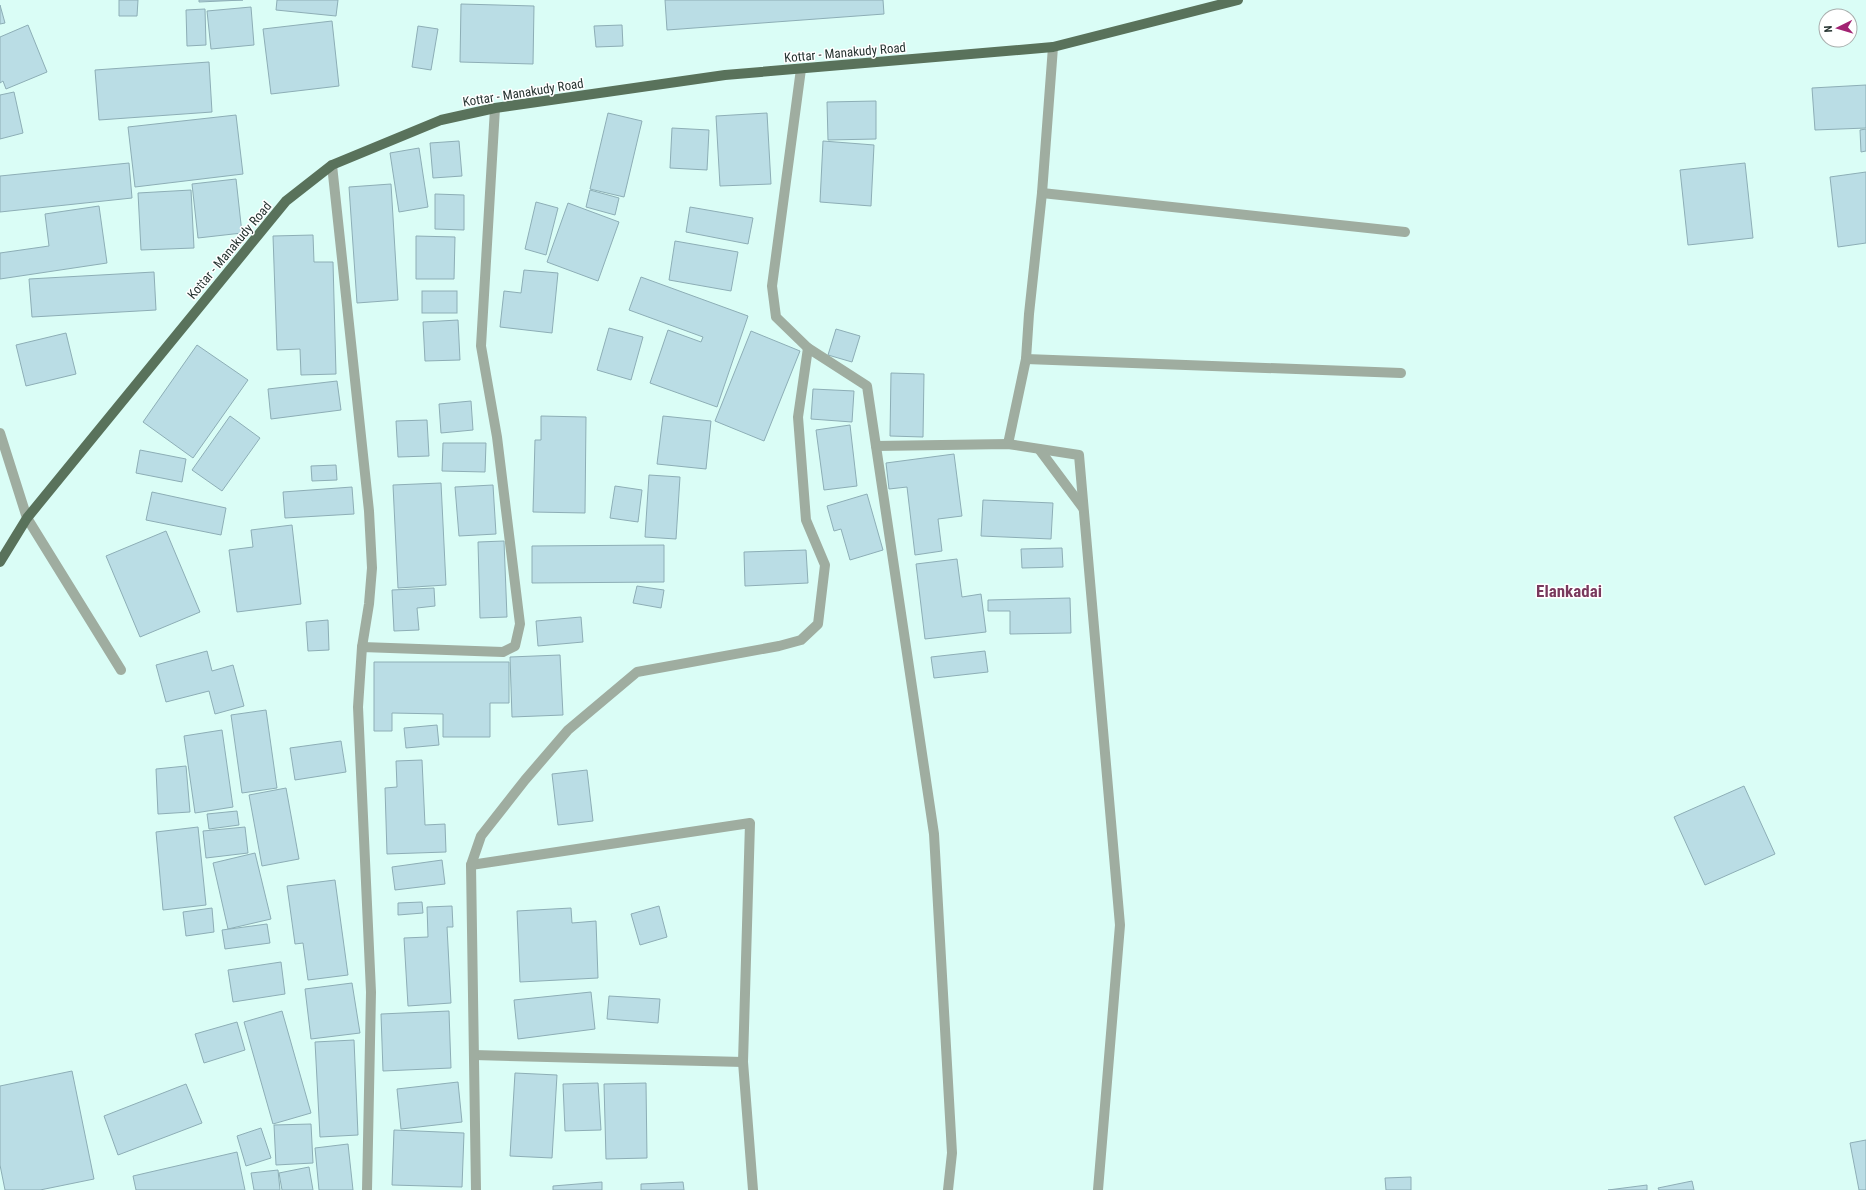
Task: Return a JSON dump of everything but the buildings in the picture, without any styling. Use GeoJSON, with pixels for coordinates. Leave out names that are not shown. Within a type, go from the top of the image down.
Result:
{"type":"FeatureCollection","features":[{"type":"Feature","properties":{"kind":"main road","name":"Kottar - Manakudy Road"},"geometry":{"type":"LineString","coordinates":[[0,562],[26,518],[286,201],[332,165],[441,120],[495,108],[725,75],[1053,47],[1238,0]]}},
{"type":"Feature","properties":{"kind":"street"},"geometry":{"type":"LineString","coordinates":[[1008,444],[1026,358],[1028,314],[1042,194],[1053,47]]}},
{"type":"Feature","properties":{"kind":"street"},"geometry":{"type":"LineString","coordinates":[[801,69],[772,286],[776,317],[808,348],[867,386],[934,834],[952,1153],[948,1190]]}},
{"type":"Feature","properties":{"kind":"street"},"geometry":{"type":"LineString","coordinates":[[362,647],[503,652],[515,646],[519,635],[520,624],[497,437],[481,346],[495,108]]}},
{"type":"Feature","properties":{"kind":"street"},"geometry":{"type":"LineString","coordinates":[[332,165],[369,511],[372,568],[369,604],[362,647],[358,707],[371,998],[367,1190]]}},
{"type":"Feature","properties":{"kind":"street"},"geometry":{"type":"LineString","coordinates":[[1042,194],[1405,232]]}},
{"type":"Feature","properties":{"kind":"street"},"geometry":{"type":"LineString","coordinates":[[476,1190],[471,865],[480,836],[539,763],[568,730],[637,672],[779,646],[801,640],[818,624],[825,565],[806,520],[798,417],[808,348]]}},
{"type":"Feature","properties":{"kind":"street"},"geometry":{"type":"LineString","coordinates":[[1026,358],[1401,373]]}},
{"type":"Feature","properties":{"kind":"street"},"geometry":{"type":"LineString","coordinates":[[0,432],[26,518],[121,670]]}},
{"type":"Feature","properties":{"kind":"street"},"geometry":{"type":"LineString","coordinates":[[876,446],[1008,444],[1079,455],[1120,925],[1098,1190]]}},
{"type":"Feature","properties":{"kind":"street"},"geometry":{"type":"LineString","coordinates":[[1039,449],[1083,509]]}},
{"type":"Feature","properties":{"kind":"street"},"geometry":{"type":"LineString","coordinates":[[471,865],[750,823],[743,1062],[753,1190]]}},
{"type":"Feature","properties":{"kind":"street"},"geometry":{"type":"LineString","coordinates":[[474,1055],[743,1062]]}},
{"type":"Feature","properties":{"kind":"district","name":"Elankadai"},"geometry":{"type":"Point","coordinates":[1569,591]}}]}
